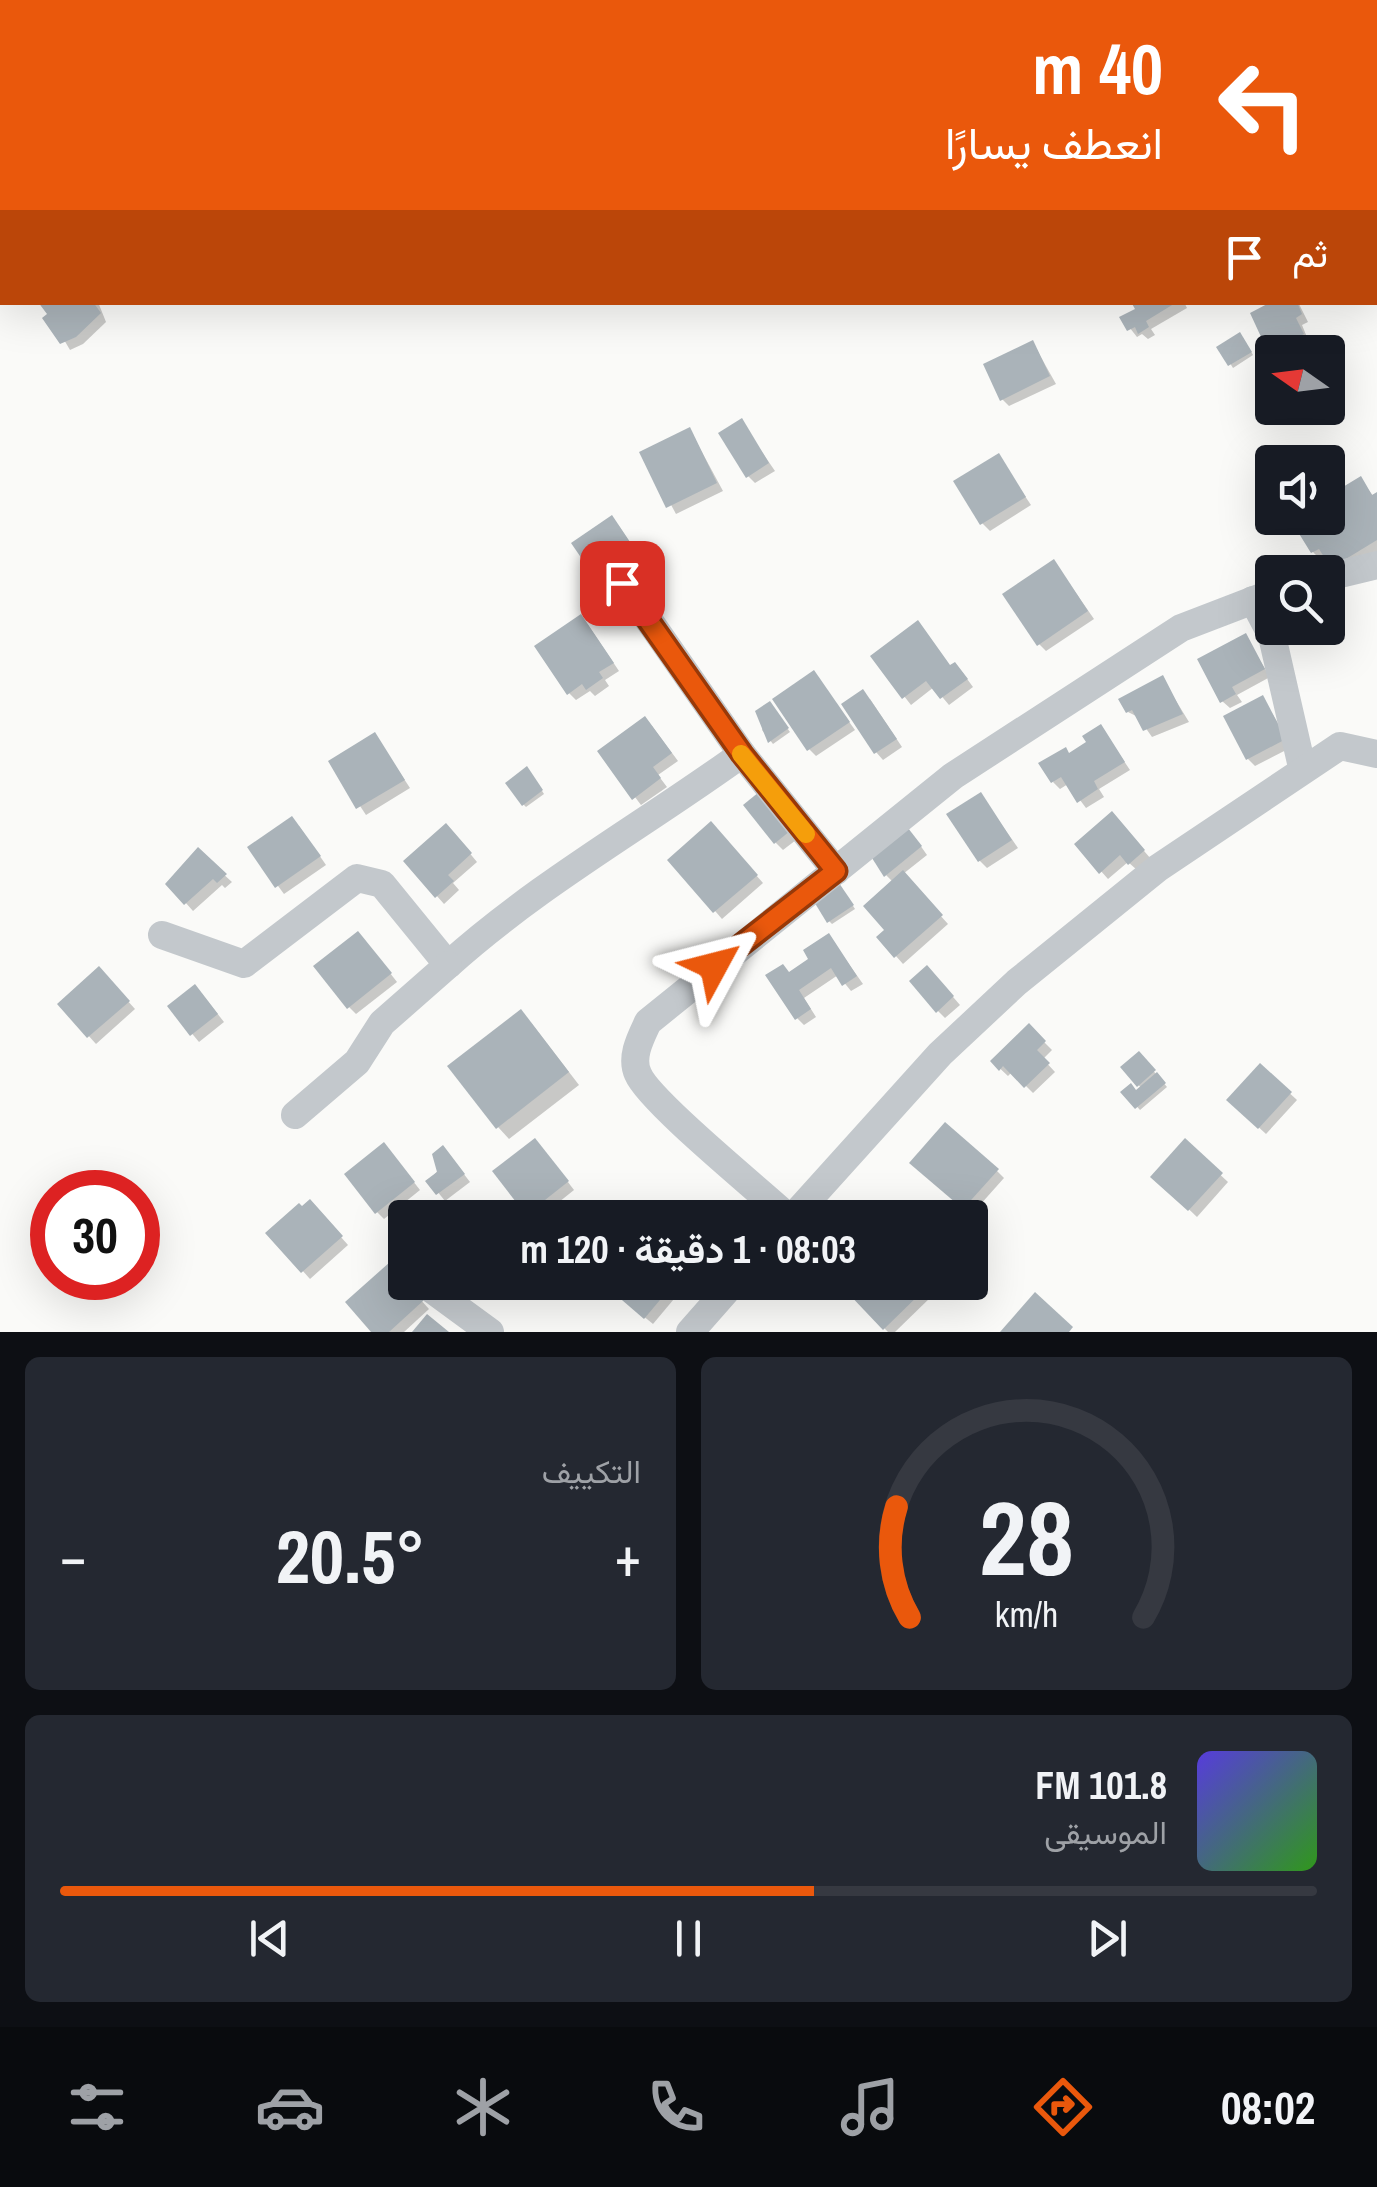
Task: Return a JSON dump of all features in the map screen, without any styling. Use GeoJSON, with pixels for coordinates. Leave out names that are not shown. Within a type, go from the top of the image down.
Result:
{"type":"FeatureCollection","features":[{"type":"Feature","properties":{"kind":"street"},"geometry":{"type":"LineString","coordinates":[[1345,574],[1377,566]]}},
{"type":"Feature","properties":{"kind":"street"},"geometry":{"type":"LineString","coordinates":[[622,583],[742,754],[836,871]]}},
{"type":"Feature","properties":{"kind":"street"},"geometry":{"type":"LineString","coordinates":[[771,1200],[659,1100],[638,1074],[636,1052],[648,1022],[952,776],[1181,628],[1255,600]]}},
{"type":"Feature","properties":{"kind":"street"},"geometry":{"type":"LineString","coordinates":[[1274,645],[1302,767]]}},
{"type":"Feature","properties":{"kind":"street"},"geometry":{"type":"LineString","coordinates":[[807,1200],[929,1066],[1017,982],[1158,868],[1302,767],[1340,746],[1377,754]]}},
{"type":"Feature","properties":{"kind":"street"},"geometry":{"type":"LineString","coordinates":[[295,1115],[356,1062],[382,1023],[524,902],[668,809],[742,754]]}},
{"type":"Feature","properties":{"kind":"street"},"geometry":{"type":"LineString","coordinates":[[162,935],[244,964],[357,878],[382,884],[448,966]]}},
{"type":"Feature","properties":{"kind":"street"},"geometry":{"type":"LineString","coordinates":[[446,1300],[490,1332]]}},
{"type":"Feature","properties":{"kind":"street"},"geometry":{"type":"LineString","coordinates":[[690,1332],[718,1300]]}},
{"type":"Feature","properties":{"kind":"building"},"geometry":{"type":"Polygon","coordinates":[[[40,305],[95,305],[101,313],[76,337],[60,344],[42,318],[47,314],[40,305]]]}},
{"type":"Feature","properties":{"kind":"building"},"geometry":{"type":"Polygon","coordinates":[[[1133,305],[1172,305],[1146,321],[1149,327],[1138,334],[1135,327],[1127,331],[1119,317],[1135,309],[1133,305]]]}},
{"type":"Feature","properties":{"kind":"building"},"geometry":{"type":"Polygon","coordinates":[[[1265,305],[1298,305],[1302,314],[1296,318],[1304,334],[1260,335],[1250,313],[1265,305]]]}},
{"type":"Feature","properties":{"kind":"building"},"geometry":{"type":"Polygon","coordinates":[[[1240,332],[1252,352],[1228,366],[1216,347],[1240,332]]]}},
{"type":"Feature","properties":{"kind":"building"},"geometry":{"type":"Polygon","coordinates":[[[1033,340],[1050,376],[1000,401],[983,364],[1033,340]]]}},
{"type":"Feature","properties":{"kind":"building"},"geometry":{"type":"Polygon","coordinates":[[[742,418],[769,463],[746,478],[718,433],[742,418]]]}},
{"type":"Feature","properties":{"kind":"building"},"geometry":{"type":"Polygon","coordinates":[[[690,427],[717,483],[666,508],[639,452],[690,427]]]}},
{"type":"Feature","properties":{"kind":"building"},"geometry":{"type":"Polygon","coordinates":[[[999,453],[1026,497],[980,525],[953,481],[999,453]]]}},
{"type":"Feature","properties":{"kind":"building"},"geometry":{"type":"Polygon","coordinates":[[[1361,476],[1372,495],[1377,492],[1377,540],[1345,559],[1345,555],[1323,555],[1319,549],[1311,553],[1300,535],[1345,535],[1345,486],[1361,476]]]}},
{"type":"Feature","properties":{"kind":"building"},"geometry":{"type":"Polygon","coordinates":[[[612,515],[636,551],[595,578],[571,543],[612,515]]]}},
{"type":"Feature","properties":{"kind":"building"},"geometry":{"type":"Polygon","coordinates":[[[1054,559],[1088,611],[1037,646],[1002,594],[1054,559]]]}},
{"type":"Feature","properties":{"kind":"building"},"geometry":{"type":"Polygon","coordinates":[[[581,614],[614,663],[599,672],[603,678],[586,690],[582,684],[567,695],[534,646],[581,614]]]}},
{"type":"Feature","properties":{"kind":"building"},"geometry":{"type":"Polygon","coordinates":[[[918,620],[950,665],[955,662],[968,679],[940,699],[926,681],[902,699],[870,656],[918,620]]]}},
{"type":"Feature","properties":{"kind":"building"},"geometry":{"type":"Polygon","coordinates":[[[1246,633],[1265,669],[1232,687],[1236,694],[1220,703],[1197,659],[1246,633]]]}},
{"type":"Feature","properties":{"kind":"building"},"geometry":{"type":"Polygon","coordinates":[[[814,670],[850,722],[807,751],[772,699],[814,670]]]}},
{"type":"Feature","properties":{"kind":"building"},"geometry":{"type":"Polygon","coordinates":[[[1163,675],[1183,714],[1143,731],[1132,710],[1126,713],[1118,699],[1163,675]]]}},
{"type":"Feature","properties":{"kind":"building"},"geometry":{"type":"Polygon","coordinates":[[[863,689],[897,739],[874,754],[841,704],[863,689]]]}},
{"type":"Feature","properties":{"kind":"building"},"geometry":{"type":"Polygon","coordinates":[[[1263,695],[1286,739],[1246,760],[1223,716],[1263,695]]]}},
{"type":"Feature","properties":{"kind":"building"},"geometry":{"type":"Polygon","coordinates":[[[770,701],[789,728],[768,743],[755,711],[770,701]]]}},
{"type":"Feature","properties":{"kind":"building"},"geometry":{"type":"Polygon","coordinates":[[[645,716],[672,753],[653,767],[661,778],[632,800],[597,751],[645,716]]]}},
{"type":"Feature","properties":{"kind":"building"},"geometry":{"type":"Polygon","coordinates":[[[1101,724],[1125,762],[1094,781],[1098,789],[1077,803],[1061,777],[1051,783],[1038,763],[1066,747],[1069,753],[1086,742],[1082,736],[1101,724]]]}},
{"type":"Feature","properties":{"kind":"building"},"geometry":{"type":"Polygon","coordinates":[[[375,732],[405,780],[356,809],[328,761],[375,732]]]}},
{"type":"Feature","properties":{"kind":"building"},"geometry":{"type":"Polygon","coordinates":[[[527,766],[543,790],[522,806],[505,783],[527,766]]]}},
{"type":"Feature","properties":{"kind":"building"},"geometry":{"type":"Polygon","coordinates":[[[759,792],[790,831],[774,844],[743,805],[759,792]]]}},
{"type":"Feature","properties":{"kind":"building"},"geometry":{"type":"Polygon","coordinates":[[[981,792],[1012,840],[978,862],[946,814],[981,792]]]}},
{"type":"Feature","properties":{"kind":"building"},"geometry":{"type":"Polygon","coordinates":[[[1112,811],[1145,850],[1128,865],[1120,855],[1099,874],[1074,844],[1112,811]]]}},
{"type":"Feature","properties":{"kind":"building"},"geometry":{"type":"Polygon","coordinates":[[[292,816],[321,856],[275,888],[247,847],[292,816]]]}},
{"type":"Feature","properties":{"kind":"building"},"geometry":{"type":"Polygon","coordinates":[[[711,821],[758,875],[713,913],[667,860],[711,821]]]}},
{"type":"Feature","properties":{"kind":"building"},"geometry":{"type":"Polygon","coordinates":[[[446,823],[472,853],[448,875],[454,881],[435,898],[403,861],[446,823]]]}},
{"type":"Feature","properties":{"kind":"building"},"geometry":{"type":"Polygon","coordinates":[[[908,828],[922,846],[884,877],[872,858],[908,828]]]}},
{"type":"Feature","properties":{"kind":"building"},"geometry":{"type":"Polygon","coordinates":[[[198,847],[227,874],[217,883],[213,879],[184,905],[165,884],[198,847]]]}},
{"type":"Feature","properties":{"kind":"building"},"geometry":{"type":"Polygon","coordinates":[[[903,870],[943,915],[894,958],[876,937],[884,930],[863,906],[903,870]]]}},
{"type":"Feature","properties":{"kind":"building"},"geometry":{"type":"Polygon","coordinates":[[[839,883],[854,905],[827,923],[813,900],[839,883]]]}},
{"type":"Feature","properties":{"kind":"building"},"geometry":{"type":"Polygon","coordinates":[[[358,931],[392,973],[347,1009],[313,966],[358,931]]]}},
{"type":"Feature","properties":{"kind":"building"},"geometry":{"type":"Polygon","coordinates":[[[829,933],[857,976],[842,986],[831,968],[799,990],[811,1009],[795,1020],[765,975],[783,964],[789,972],[808,959],[803,950],[829,933]]]}},
{"type":"Feature","properties":{"kind":"building"},"geometry":{"type":"Polygon","coordinates":[[[927,965],[954,996],[936,1013],[909,981],[927,965]]]}},
{"type":"Feature","properties":{"kind":"building"},"geometry":{"type":"Polygon","coordinates":[[[99,966],[130,1001],[87,1038],[57,1004],[99,966]]]}},
{"type":"Feature","properties":{"kind":"building"},"geometry":{"type":"Polygon","coordinates":[[[195,984],[218,1014],[190,1036],[167,1006],[195,984]]]}},
{"type":"Feature","properties":{"kind":"building"},"geometry":{"type":"Polygon","coordinates":[[[521,1009],[569,1072],[496,1129],[447,1066],[521,1009]]]}},
{"type":"Feature","properties":{"kind":"building"},"geometry":{"type":"Polygon","coordinates":[[[1029,1023],[1046,1041],[1037,1050],[1050,1063],[1024,1088],[1003,1066],[999,1071],[990,1061],[1029,1023]]]}},
{"type":"Feature","properties":{"kind":"building"},"geometry":{"type":"Polygon","coordinates":[[[1139,1051],[1156,1070],[1137,1087],[1120,1067],[1139,1051]]]}},
{"type":"Feature","properties":{"kind":"building"},"geometry":{"type":"Polygon","coordinates":[[[1260,1063],[1292,1092],[1258,1129],[1226,1100],[1260,1063]]]}},
{"type":"Feature","properties":{"kind":"building"},"geometry":{"type":"Polygon","coordinates":[[[1157,1072],[1166,1083],[1135,1109],[1120,1092],[1131,1083],[1136,1090],[1157,1072]]]}},
{"type":"Feature","properties":{"kind":"building"},"geometry":{"type":"Polygon","coordinates":[[[945,1122],[999,1169],[971,1200],[952,1200],[909,1163],[945,1122]]]}},
{"type":"Feature","properties":{"kind":"building"},"geometry":{"type":"Polygon","coordinates":[[[535,1138],[569,1181],[545,1200],[514,1200],[492,1171],[535,1138]]]}},
{"type":"Feature","properties":{"kind":"building"},"geometry":{"type":"Polygon","coordinates":[[[1185,1138],[1223,1173],[1188,1211],[1150,1177],[1185,1138]]]}},
{"type":"Feature","properties":{"kind":"building"},"geometry":{"type":"Polygon","coordinates":[[[384,1142],[415,1182],[375,1214],[344,1174],[384,1142]]]}},
{"type":"Feature","properties":{"kind":"building"},"geometry":{"type":"Polygon","coordinates":[[[443,1145],[465,1174],[436,1195],[425,1181],[437,1172],[432,1154],[443,1145]]]}},
{"type":"Feature","properties":{"kind":"building"},"geometry":{"type":"Polygon","coordinates":[[[310,1199],[343,1236],[301,1273],[265,1233],[299,1203],[302,1206],[310,1199]]]}},
{"type":"Feature","properties":{"kind":"building"},"geometry":{"type":"Polygon","coordinates":[[[388,1264],[388,1300],[424,1300],[389,1332],[371,1332],[345,1302],[388,1264]]]}},
{"type":"Feature","properties":{"kind":"building"},"geometry":{"type":"Polygon","coordinates":[[[1035,1292],[1073,1327],[1069,1332],[1000,1332],[1035,1292]]]}},
{"type":"Feature","properties":{"kind":"building"},"geometry":{"type":"Polygon","coordinates":[[[622,1300],[660,1300],[644,1319],[622,1300]]]}},
{"type":"Feature","properties":{"kind":"building"},"geometry":{"type":"Polygon","coordinates":[[[855,1300],[914,1300],[883,1330],[855,1300]]]}},
{"type":"Feature","properties":{"kind":"building"},"geometry":{"type":"Polygon","coordinates":[[[427,1314],[449,1332],[412,1332],[427,1314]]]}},
{"type":"Feature","properties":{"kind":"slow traffic"},"geometry":{"type":"LineString","coordinates":[[741,754],[806,834]]}},
{"type":"Feature","properties":{"kind":"route"},"geometry":{"type":"LineString","coordinates":[[622,583],[742,754],[836,871],[714,966]]}}]}
